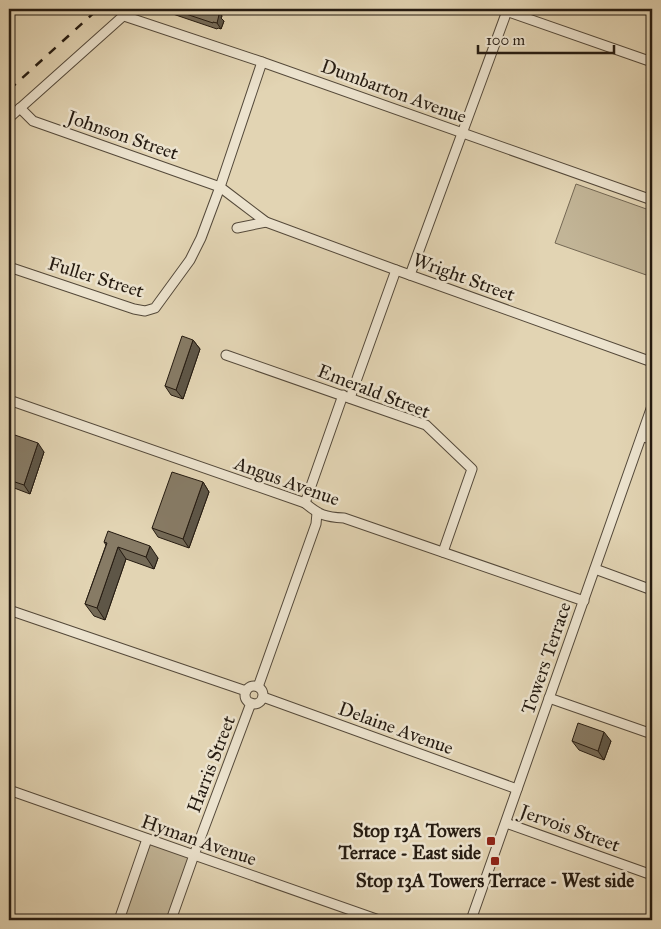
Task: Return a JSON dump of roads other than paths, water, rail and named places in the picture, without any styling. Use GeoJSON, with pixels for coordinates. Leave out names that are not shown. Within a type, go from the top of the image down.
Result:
{"type":"FeatureCollection","features":[{"type":"Feature","properties":{"kind":"street"},"geometry":{"type":"LineString","coordinates":[[9,118],[131,9]]}},
{"type":"Feature","properties":{"kind":"street"},"geometry":{"type":"LineString","coordinates":[[410,276],[505,9],[652,62]]}},
{"type":"Feature","properties":{"kind":"street","name":"Dumbarton Avenue"},"geometry":{"type":"LineString","coordinates":[[124,16],[262,62],[652,200]]}},
{"type":"Feature","properties":{"kind":"street"},"geometry":{"type":"LineString","coordinates":[[220,187],[262,62]]}},
{"type":"Feature","properties":{"kind":"street","name":"Johnson Street"},"geometry":{"type":"LineString","coordinates":[[20,108],[33,121],[220,187]]}},
{"type":"Feature","properties":{"kind":"street","name":"Wright Street"},"geometry":{"type":"LineString","coordinates":[[220,187],[266,222],[410,276],[652,362]]}},
{"type":"Feature","properties":{"kind":"street","name":"Fuller Street"},"geometry":{"type":"LineString","coordinates":[[9,267],[134,309],[145,311],[155,308],[190,260],[201,238],[220,187]]}},
{"type":"Feature","properties":{"kind":"street"},"geometry":{"type":"LineString","coordinates":[[237,228],[266,222]]}},
{"type":"Feature","properties":{"kind":"street"},"geometry":{"type":"LineString","coordinates":[[305,503],[396,270]]}},
{"type":"Feature","properties":{"kind":"street","name":"Emerald Street"},"geometry":{"type":"LineString","coordinates":[[226,355],[426,425],[472,469],[443,552]]}},
{"type":"Feature","properties":{"kind":"street","name":"Angus Avenue"},"geometry":{"type":"LineString","coordinates":[[9,400],[305,503],[317,513],[344,518],[584,601]]}},
{"type":"Feature","properties":{"kind":"street","name":"Towers Terrace"},"geometry":{"type":"LineString","coordinates":[[471,920],[652,406]]}},
{"type":"Feature","properties":{"kind":"street"},"geometry":{"type":"LineString","coordinates":[[642,436],[652,440]]}},
{"type":"Feature","properties":{"kind":"street"},"geometry":{"type":"LineString","coordinates":[[258,687],[316,524],[317,513]]}},
{"type":"Feature","properties":{"kind":"street"},"geometry":{"type":"LineString","coordinates":[[595,569],[652,590]]}},
{"type":"Feature","properties":{"kind":"street"},"geometry":{"type":"LineString","coordinates":[[9,610],[246,691]]}},
{"type":"Feature","properties":{"kind":"street"},"geometry":{"type":"LineString","coordinates":[[252,686],[258,687],[262,691],[263,697],[260,702],[251,703],[246,699],[246,691],[252,686]]}},
{"type":"Feature","properties":{"kind":"street","name":"Delaine Avenue"},"geometry":{"type":"LineString","coordinates":[[263,697],[517,789]]}},
{"type":"Feature","properties":{"kind":"street"},"geometry":{"type":"LineString","coordinates":[[549,698],[652,734]]}},
{"type":"Feature","properties":{"kind":"street","name":"Harris Street"},"geometry":{"type":"LineString","coordinates":[[171,920],[251,703]]}},
{"type":"Feature","properties":{"kind":"street","name":"Hyman Avenue"},"geometry":{"type":"LineString","coordinates":[[9,790],[379,920]]}},
{"type":"Feature","properties":{"kind":"street","name":"Jervois Street"},"geometry":{"type":"LineString","coordinates":[[506,823],[652,875]]}},
{"type":"Feature","properties":{"kind":"street"},"geometry":{"type":"LineString","coordinates":[[119,920],[147,838]]}},
{"type":"Feature","properties":{"kind":"railway"},"geometry":{"type":"LineString","coordinates":[[9,90],[98,9]]}},
{"type":"Feature","properties":{"kind":"place","name":"Stop 13A Towers Terrace - East side"},"geometry":{"type":"Point","coordinates":[491,841]}},
{"type":"Feature","properties":{"kind":"place","name":"Stop 13A Towers Terrace - West side"},"geometry":{"type":"Point","coordinates":[495,861]}}]}
